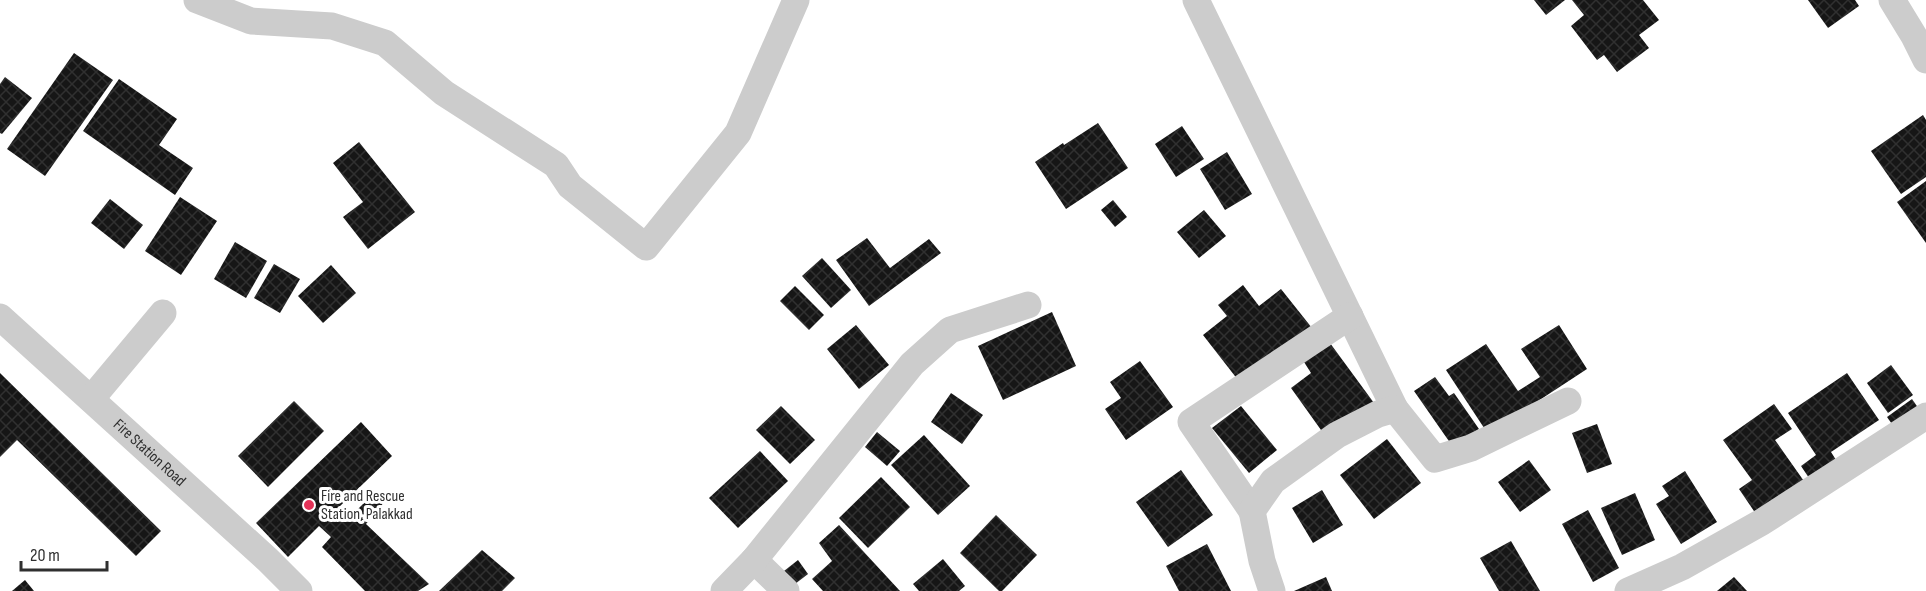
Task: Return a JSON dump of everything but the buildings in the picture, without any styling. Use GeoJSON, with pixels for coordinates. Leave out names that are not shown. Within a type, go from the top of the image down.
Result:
{"type":"FeatureCollection","features":[{"type":"Feature","properties":{"kind":"street"},"geometry":{"type":"LineString","coordinates":[[196,0],[251,21],[332,26],[385,43],[444,93],[556,165],[570,186],[646,247],[738,133],[796,0]]}},
{"type":"Feature","properties":{"kind":"street"},"geometry":{"type":"LineString","coordinates":[[1196,0],[1395,409],[1434,459],[1471,448],[1568,401]]}},
{"type":"Feature","properties":{"kind":"street"},"geometry":{"type":"LineString","coordinates":[[1892,0],[1926,60]]}},
{"type":"Feature","properties":{"kind":"street"},"geometry":{"type":"LineString","coordinates":[[724,591],[754,560],[912,364],[950,330],[1028,305]]}},
{"type":"Feature","properties":{"kind":"street"},"geometry":{"type":"LineString","coordinates":[[91,399],[163,313]]}},
{"type":"Feature","properties":{"kind":"street"},"geometry":{"type":"LineString","coordinates":[[1272,591],[1262,561],[1252,511],[1191,422],[1350,316]]}},
{"type":"Feature","properties":{"kind":"street","name":"Fire Station Road"},"geometry":{"type":"LineString","coordinates":[[0,317],[268,560],[299,591]]}},
{"type":"Feature","properties":{"kind":"street"},"geometry":{"type":"LineString","coordinates":[[1252,511],[1273,481],[1282,474],[1337,435],[1378,414],[1395,409]]}},
{"type":"Feature","properties":{"kind":"street"},"geometry":{"type":"LineString","coordinates":[[1628,591],[1682,567],[1762,522],[1926,416]]}},
{"type":"Feature","properties":{"kind":"street"},"geometry":{"type":"LineString","coordinates":[[754,560],[786,591]]}},
{"type":"Feature","properties":{"kind":"place","name":"Fire and Rescue Station, Palakkad"},"geometry":{"type":"Point","coordinates":[309,505]}}]}
